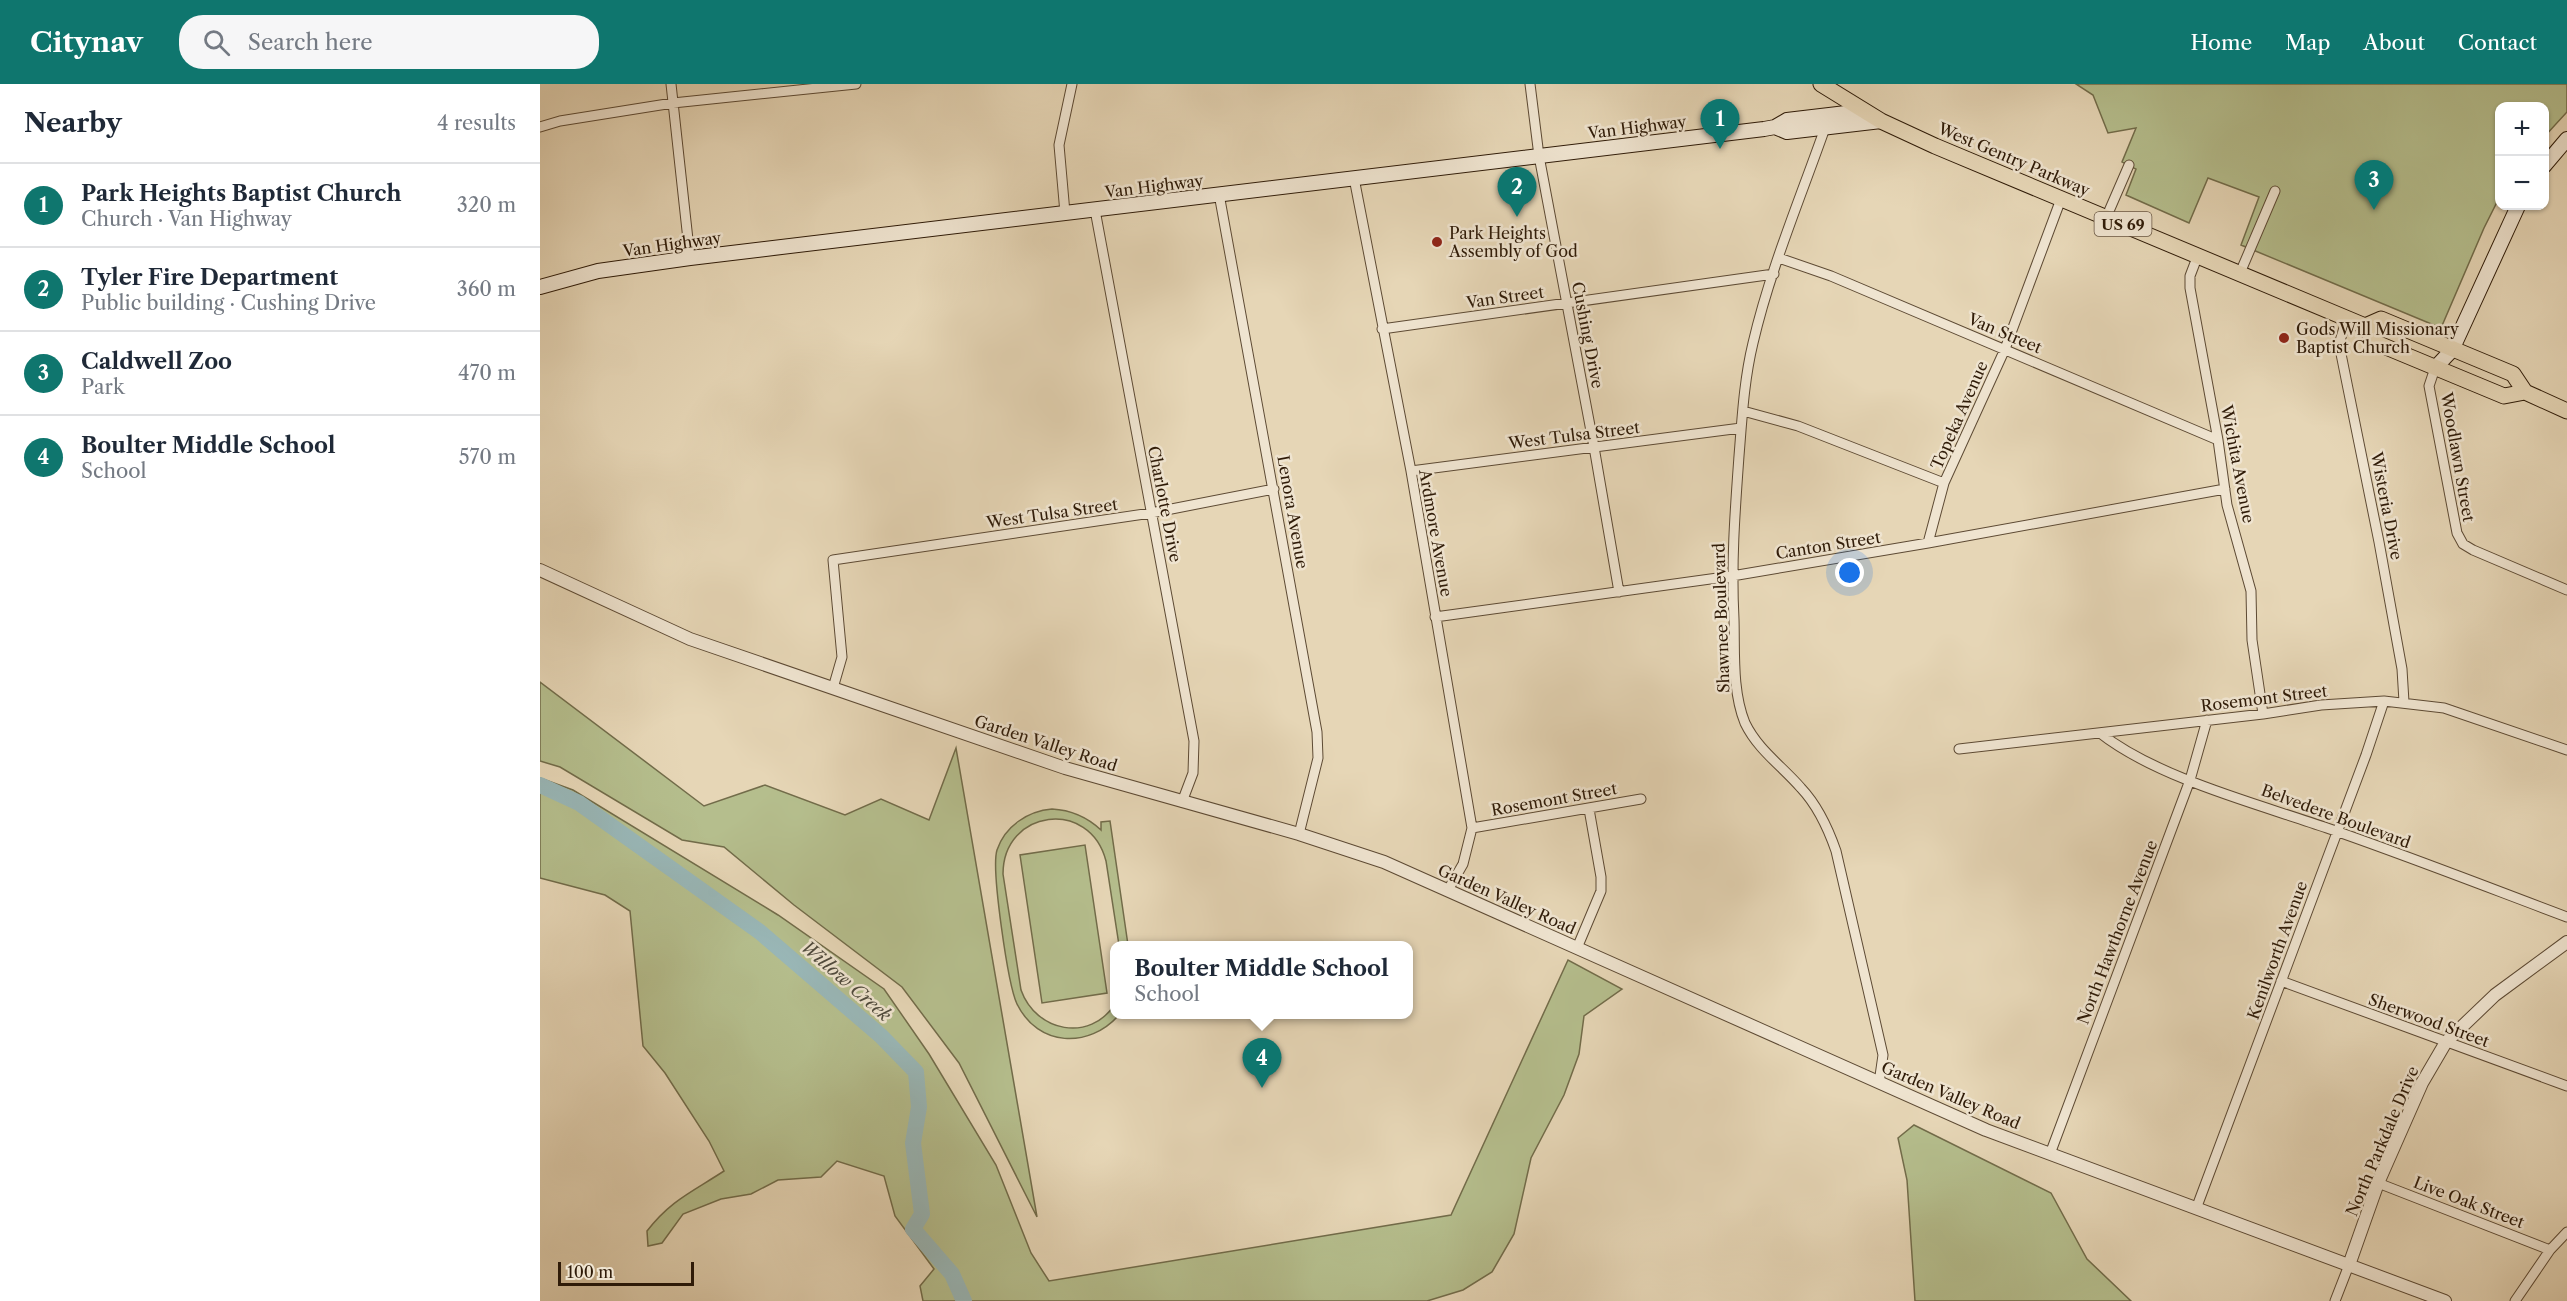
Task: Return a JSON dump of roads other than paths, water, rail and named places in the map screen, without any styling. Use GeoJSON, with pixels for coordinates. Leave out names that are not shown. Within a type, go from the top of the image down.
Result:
{"type":"FeatureCollection","features":[{"type":"Feature","properties":{"kind":"main road","name":"West Gentry Parkway"},"geometry":{"type":"LineString","coordinates":[[1821,84],[1881,121],[2365,326],[2374,342],[2504,396],[2524,392]]}},
{"type":"Feature","properties":{"kind":"main road","name":"Van Highway"},"geometry":{"type":"LineString","coordinates":[[540,287],[598,271],[690,258],[1775,127],[1787,120],[1863,111]]}},
{"type":"Feature","properties":{"kind":"main road","name":"Van Highway"},"geometry":{"type":"LineString","coordinates":[[1775,127],[1787,132],[1881,121]]}},
{"type":"Feature","properties":{"kind":"main road"},"geometry":{"type":"LineString","coordinates":[[2549,160],[2567,139]]}},
{"type":"Feature","properties":{"kind":"main road"},"geometry":{"type":"LineString","coordinates":[[2435,368],[2452,350],[2516,210]]}},
{"type":"Feature","properties":{"kind":"main road","name":"West Gentry Parkway"},"geometry":{"type":"LineString","coordinates":[[2365,326],[2381,319],[2513,374],[2524,392],[2567,411]]}},
{"type":"Feature","properties":{"kind":"street"},"geometry":{"type":"LineString","coordinates":[[671,84],[690,258]]}},
{"type":"Feature","properties":{"kind":"street"},"geometry":{"type":"LineString","coordinates":[[540,126],[674,103],[856,84]]}},
{"type":"Feature","properties":{"kind":"street"},"geometry":{"type":"LineString","coordinates":[[1065,213],[1059,145],[1072,84]]}},
{"type":"Feature","properties":{"kind":"street","name":"Cushing Drive"},"geometry":{"type":"LineString","coordinates":[[1530,84],[1539,156],[1619,592]]}},
{"type":"Feature","properties":{"kind":"street","name":"Shawnee Boulevard"},"geometry":{"type":"LineString","coordinates":[[1825,128],[1779,258],[1752,346],[1741,428],[1732,576],[1739,700],[1745,723],[1755,738],[1767,755],[1801,788],[1828,827],[1848,894],[1883,1055],[1880,1083]]}},
{"type":"Feature","properties":{"kind":"street"},"geometry":{"type":"LineString","coordinates":[[2106,218],[2129,165]]}},
{"type":"Feature","properties":{"kind":"street","name":"Ardmore Avenue"},"geometry":{"type":"LineString","coordinates":[[1354,178],[1410,471],[1473,828],[1463,864],[1448,890]]}},
{"type":"Feature","properties":{"kind":"street"},"geometry":{"type":"LineString","coordinates":[[2240,273],[2275,191]]}},
{"type":"Feature","properties":{"kind":"street","name":"Lenora Avenue"},"geometry":{"type":"LineString","coordinates":[[1219,194],[1317,732],[1318,758],[1299,834]]}},
{"type":"Feature","properties":{"kind":"street","name":"Topeka Avenue"},"geometry":{"type":"LineString","coordinates":[[1928,543],[1944,483],[2005,349],[2061,199]]}},
{"type":"Feature","properties":{"kind":"street","name":"Charlotte Drive"},"geometry":{"type":"LineString","coordinates":[[1095,210],[1194,741],[1193,773],[1182,802]]}},
{"type":"Feature","properties":{"kind":"street","name":"Wichita Avenue"},"geometry":{"type":"LineString","coordinates":[[2198,255],[2190,276],[2190,288],[2225,489],[2251,591],[2252,640],[2263,714]]}},
{"type":"Feature","properties":{"kind":"street","name":"Van Street"},"geometry":{"type":"LineString","coordinates":[[1779,258],[1831,276],[2218,440]]}},
{"type":"Feature","properties":{"kind":"street","name":"Van Street"},"geometry":{"type":"LineString","coordinates":[[1382,329],[1774,274]]}},
{"type":"Feature","properties":{"kind":"street","name":"Wisteria Drive"},"geometry":{"type":"LineString","coordinates":[[2347,318],[2339,344],[2381,553],[2402,669],[2404,702]]}},
{"type":"Feature","properties":{"kind":"street","name":"Woodlawn Street"},"geometry":{"type":"LineString","coordinates":[[2435,368],[2429,386],[2457,533],[2461,541],[2473,550],[2567,590]]}},
{"type":"Feature","properties":{"kind":"street"},"geometry":{"type":"LineString","coordinates":[[1743,411],[1798,426],[1944,483]]}},
{"type":"Feature","properties":{"kind":"street","name":"West Tulsa Street"},"geometry":{"type":"LineString","coordinates":[[1410,471],[1741,428]]}},
{"type":"Feature","properties":{"kind":"street","name":"West Tulsa Street"},"geometry":{"type":"LineString","coordinates":[[833,688],[842,657],[833,560],[1151,513],[1274,489]]}},
{"type":"Feature","properties":{"kind":"street","name":"Canton Street"},"geometry":{"type":"LineString","coordinates":[[1435,617],[1732,576],[2225,489]]}},
{"type":"Feature","properties":{"kind":"street","name":"Garden Valley Road"},"geometry":{"type":"LineString","coordinates":[[540,570],[690,639],[1056,765],[1299,834],[1384,862],[1986,1130],[2445,1301]]}},
{"type":"Feature","properties":{"kind":"street","name":"Rosemont Street"},"geometry":{"type":"LineString","coordinates":[[1959,749],[2263,714],[2321,705],[2384,701],[2444,708],[2567,750]]}},
{"type":"Feature","properties":{"kind":"street","name":"Kenilworth Avenue"},"geometry":{"type":"LineString","coordinates":[[2196,1209],[2384,701]]}},
{"type":"Feature","properties":{"kind":"street","name":"North Hawthorne Avenue"},"geometry":{"type":"LineString","coordinates":[[2050,1154],[2190,780],[2207,720]]}},
{"type":"Feature","properties":{"kind":"street","name":"Belvedere Boulevard"},"geometry":{"type":"LineString","coordinates":[[2100,733],[2118,746],[2190,780],[2337,831],[2567,917]]}},
{"type":"Feature","properties":{"kind":"street","name":"Rosemont Street"},"geometry":{"type":"LineString","coordinates":[[1473,828],[1641,799]]}},
{"type":"Feature","properties":{"kind":"street"},"geometry":{"type":"LineString","coordinates":[[1577,948],[1601,891],[1602,877],[1589,809]]}},
{"type":"Feature","properties":{"kind":"street","name":"North Parkdale Drive"},"geometry":{"type":"LineString","coordinates":[[2335,1301],[2378,1183],[2422,1083],[2446,1042],[2495,995],[2567,942]]}},
{"type":"Feature","properties":{"kind":"street","name":"Sherwood Street"},"geometry":{"type":"LineString","coordinates":[[2281,981],[2567,1086]]}},
{"type":"Feature","properties":{"kind":"street","name":"Live Oak Street"},"geometry":{"type":"LineString","coordinates":[[2378,1183],[2550,1250]]}},
{"type":"Feature","properties":{"kind":"street"},"geometry":{"type":"LineString","coordinates":[[2515,1301],[2550,1250],[2567,1232]]}},
{"type":"Feature","properties":{"kind":"waterway","name":"Willow Creek"},"geometry":{"type":"LineString","coordinates":[[540,785],[579,803],[760,932],[881,1036],[916,1072],[919,1107],[913,1143],[922,1214],[913,1229],[952,1274],[964,1301]]}},
{"type":"Feature","properties":{"kind":"place","name":"Park Heights Baptist Church"},"geometry":{"type":"Point","coordinates":[1720,149]}},
{"type":"Feature","properties":{"kind":"place","name":"Caldwell Zoo"},"geometry":{"type":"Point","coordinates":[2374,210]}},
{"type":"Feature","properties":{"kind":"place","name":"Tyler Fire Department"},"geometry":{"type":"Point","coordinates":[1517,217]}},
{"type":"Feature","properties":{"kind":"place","name":"Park Heights Assembly of God"},"geometry":{"type":"Point","coordinates":[1437,242]}},
{"type":"Feature","properties":{"kind":"place","name":"Gods Will Missionary Baptist Church"},"geometry":{"type":"Point","coordinates":[2284,338]}},
{"type":"Feature","properties":{"kind":"place","name":"Boulter Middle School"},"geometry":{"type":"Point","coordinates":[1262,1088]}}]}
